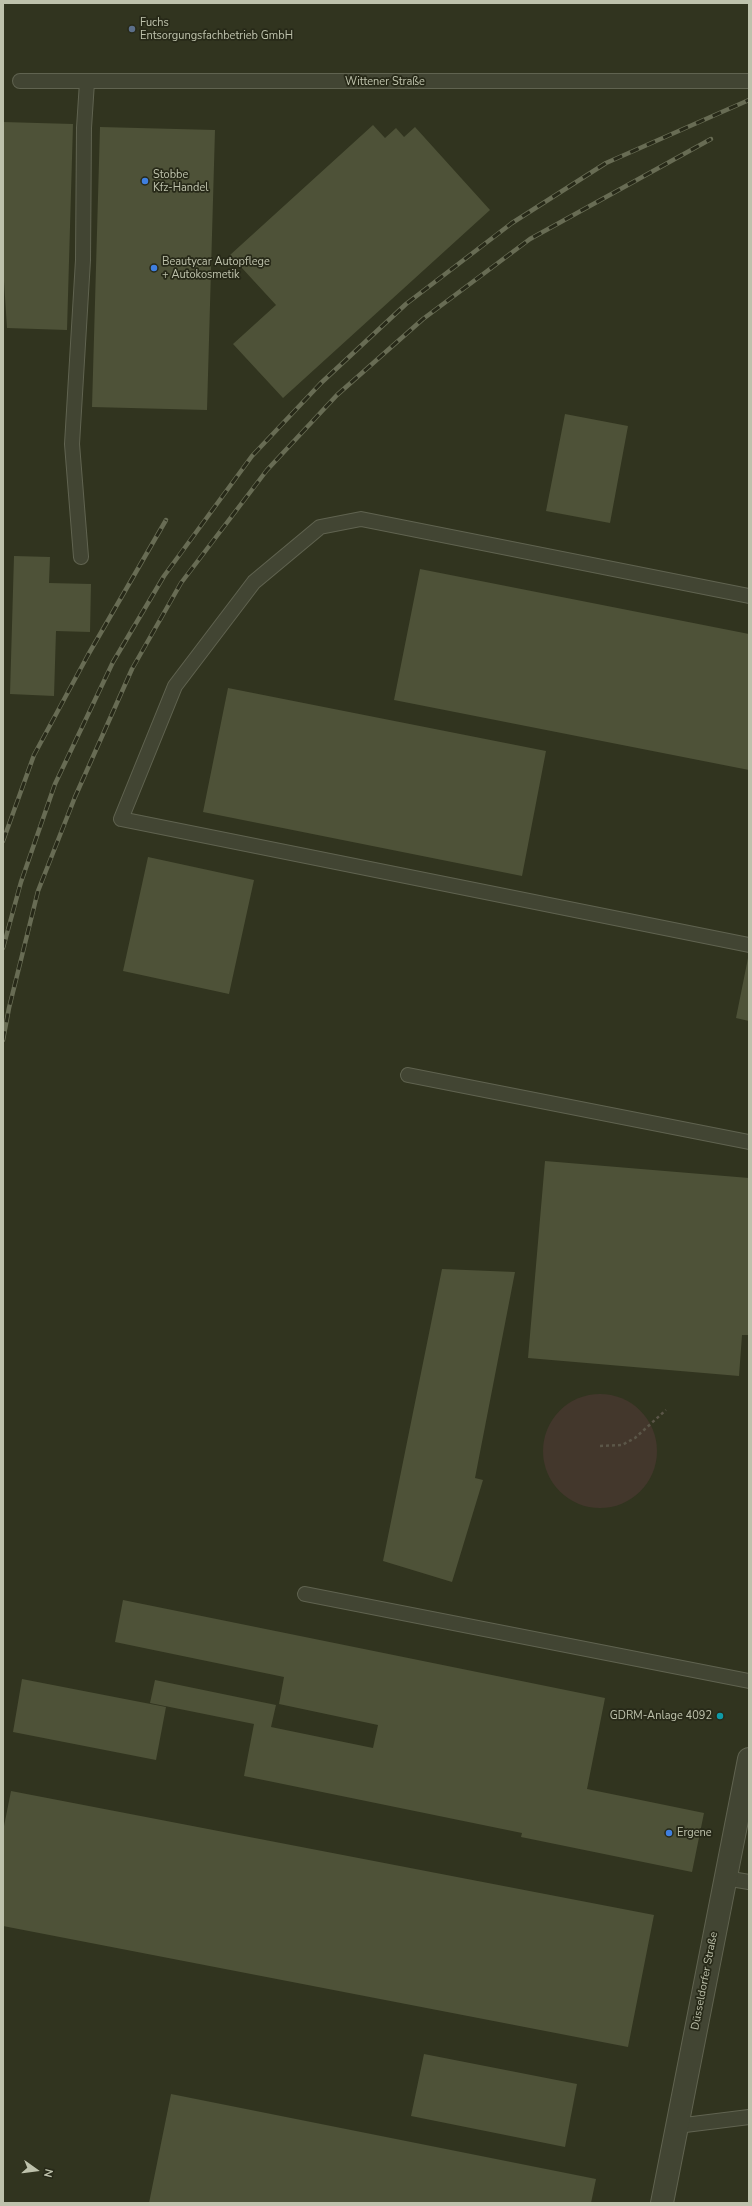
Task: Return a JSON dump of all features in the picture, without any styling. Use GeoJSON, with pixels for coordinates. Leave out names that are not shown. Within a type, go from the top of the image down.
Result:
{"type":"FeatureCollection","features":[{"type":"Feature","properties":{"kind":"street","name":"Düsseldorfer Straße"},"geometry":{"type":"LineString","coordinates":[[662,2203],[749,1759]]}},
{"type":"Feature","properties":{"kind":"lane","name":"Wittener Straße"},"geometry":{"type":"LineString","coordinates":[[20,82],[749,81]]}},
{"type":"Feature","properties":{"kind":"lane"},"geometry":{"type":"LineString","coordinates":[[81,558],[72,444],[83,260],[84,128],[87,82]]}},
{"type":"Feature","properties":{"kind":"lane"},"geometry":{"type":"LineString","coordinates":[[749,596],[361,519],[320,527],[254,582],[175,686],[121,819],[749,945]]}},
{"type":"Feature","properties":{"kind":"lane"},"geometry":{"type":"LineString","coordinates":[[408,1075],[749,1142]]}},
{"type":"Feature","properties":{"kind":"lane"},"geometry":{"type":"LineString","coordinates":[[305,1594],[749,1681]]}},
{"type":"Feature","properties":{"kind":"lane"},"geometry":{"type":"LineString","coordinates":[[725,1878],[749,1882]]}},
{"type":"Feature","properties":{"kind":"lane"},"geometry":{"type":"LineString","coordinates":[[677,2126],[749,2117]]}},
{"type":"Feature","properties":{"kind":"path"},"geometry":{"type":"LineString","coordinates":[[600,1446],[622,1445],[635,1438],[666,1410]]}},
{"type":"Feature","properties":{"kind":"shaded area"},"geometry":{"type":"Polygon","coordinates":[[[600,1394],[622,1398],[641,1410],[653,1429],[657,1451],[653,1473],[641,1492],[622,1504],[600,1508],[578,1504],[559,1492],[547,1473],[543,1451],[547,1429],[559,1410],[578,1398],[600,1394]]]}},
{"type":"Feature","properties":{"kind":"building"},"geometry":{"type":"Polygon","coordinates":[[[3,122],[73,124],[67,330],[7,328],[3,266],[3,122]]]}},
{"type":"Feature","properties":{"kind":"building"},"geometry":{"type":"Polygon","coordinates":[[[373,125],[385,138],[396,128],[404,137],[415,127],[490,210],[283,398],[233,344],[276,305],[230,255],[373,125]]]}},
{"type":"Feature","properties":{"kind":"building","name":"Beautycar Autopflege + Autokosmetik"},"geometry":{"type":"Polygon","coordinates":[[[100,127],[215,130],[207,410],[92,407],[100,127]]]}},
{"type":"Feature","properties":{"kind":"building"},"geometry":{"type":"Polygon","coordinates":[[[565,414],[628,426],[610,523],[546,511],[565,414]]]}},
{"type":"Feature","properties":{"kind":"building"},"geometry":{"type":"Polygon","coordinates":[[[14,556],[50,557],[49,583],[91,584],[90,632],[56,631],[54,696],[10,694],[14,556]]]}},
{"type":"Feature","properties":{"kind":"building"},"geometry":{"type":"Polygon","coordinates":[[[420,569],[749,634],[749,770],[394,700],[420,569]]]}},
{"type":"Feature","properties":{"kind":"building"},"geometry":{"type":"Polygon","coordinates":[[[228,688],[546,751],[522,876],[203,812],[228,688]]]}},
{"type":"Feature","properties":{"kind":"building"},"geometry":{"type":"Polygon","coordinates":[[[148,857],[254,880],[229,994],[123,971],[148,857]]]}},
{"type":"Feature","properties":{"kind":"building"},"geometry":{"type":"Polygon","coordinates":[[[749,958],[749,1021],[736,1018],[749,958]]]}},
{"type":"Feature","properties":{"kind":"building"},"geometry":{"type":"Polygon","coordinates":[[[545,1161],[749,1178],[749,1335],[742,1335],[739,1376],[528,1358],[545,1161]]]}},
{"type":"Feature","properties":{"kind":"building"},"geometry":{"type":"Polygon","coordinates":[[[442,1269],[515,1272],[475,1478],[483,1480],[452,1582],[383,1561],[442,1269]]]}},
{"type":"Feature","properties":{"kind":"building"},"geometry":{"type":"Polygon","coordinates":[[[123,1600],[605,1698],[587,1789],[704,1813],[692,1872],[521,1837],[522,1833],[244,1776],[254,1724],[150,1703],[155,1680],[276,1705],[271,1727],[373,1748],[378,1725],[279,1704],[284,1677],[115,1642],[123,1600]]]}},
{"type":"Feature","properties":{"kind":"building"},"geometry":{"type":"Polygon","coordinates":[[[22,1679],[166,1707],[156,1760],[13,1732],[22,1679]]]}},
{"type":"Feature","properties":{"kind":"building"},"geometry":{"type":"Polygon","coordinates":[[[11,1791],[654,1915],[628,2047],[3,1926],[3,1831],[11,1791]]]}},
{"type":"Feature","properties":{"kind":"building"},"geometry":{"type":"Polygon","coordinates":[[[424,2054],[577,2084],[565,2147],[411,2116],[424,2054]]]}},
{"type":"Feature","properties":{"kind":"building"},"geometry":{"type":"Polygon","coordinates":[[[171,2094],[596,2179],[591,2203],[149,2203],[171,2094]]]}},
{"type":"Feature","properties":{"kind":"railway"},"geometry":{"type":"LineString","coordinates":[[3,948],[21,882],[55,784],[113,662],[164,576],[252,456],[321,383],[406,304],[512,223],[606,163],[749,100]]}},
{"type":"Feature","properties":{"kind":"railway"},"geometry":{"type":"LineString","coordinates":[[3,1040],[9,1008],[38,891],[75,797],[132,669],[181,583],[267,470],[337,395],[423,319],[530,239],[711,139]]}},
{"type":"Feature","properties":{"kind":"railway"},"geometry":{"type":"LineString","coordinates":[[3,841],[34,755],[88,655],[166,520]]}},
{"type":"Feature","properties":{"kind":"place","name":"Fuchs Entsorgungsfachbetrieb GmbH"},"geometry":{"type":"Point","coordinates":[132,29]}},
{"type":"Feature","properties":{"kind":"place","name":"Stobbe Kfz-Handel"},"geometry":{"type":"Point","coordinates":[145,181]}},
{"type":"Feature","properties":{"kind":"place","name":"Beautycar Autopflege + Autokosmetik"},"geometry":{"type":"Point","coordinates":[154,268]}},
{"type":"Feature","properties":{"kind":"place","name":"GDRM-Anlage 4092"},"geometry":{"type":"Point","coordinates":[720,1716]}},
{"type":"Feature","properties":{"kind":"place","name":"Ergene"},"geometry":{"type":"Point","coordinates":[669,1833]}}]}
